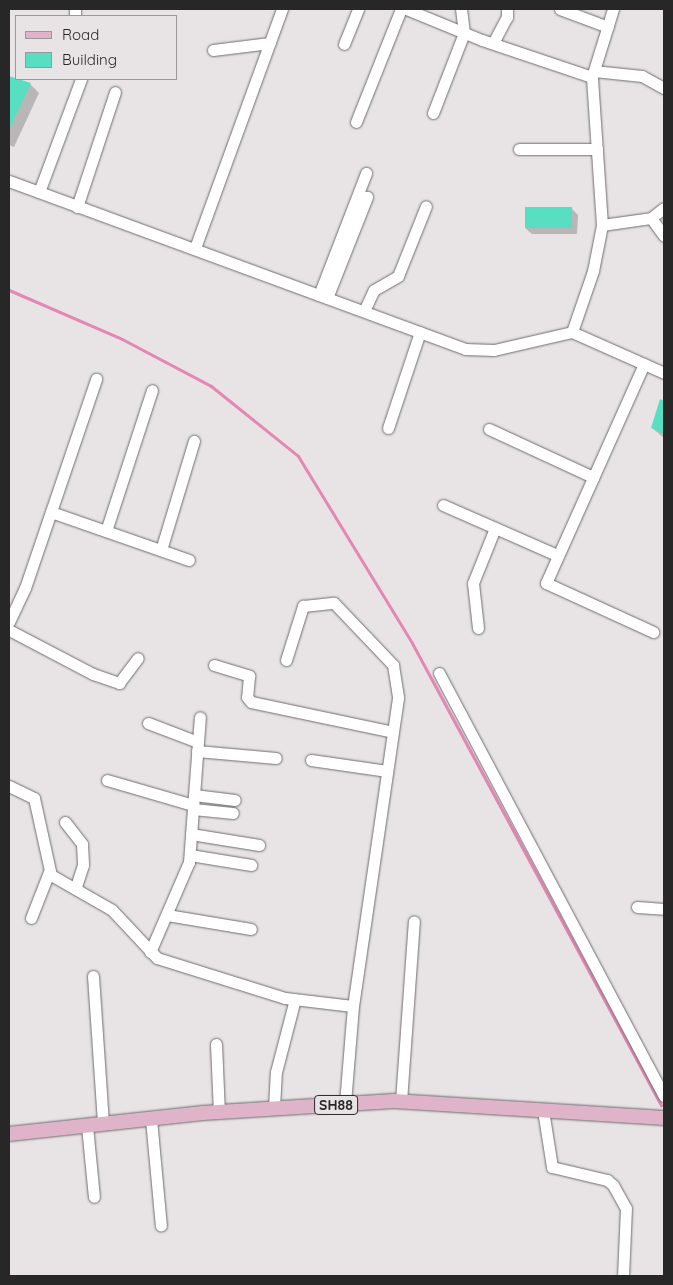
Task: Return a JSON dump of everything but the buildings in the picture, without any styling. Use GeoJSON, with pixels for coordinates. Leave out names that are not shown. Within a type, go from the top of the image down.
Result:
{"type":"FeatureCollection","features":[{"type":"Feature","properties":{"kind":"main road","name":"SH88"},"geometry":{"type":"LineString","coordinates":[[9,1134],[218,1112],[401,1101],[664,1118]]}},
{"type":"Feature","properties":{"kind":"street"},"geometry":{"type":"LineString","coordinates":[[195,248],[282,9]]}},
{"type":"Feature","properties":{"kind":"street"},"geometry":{"type":"LineString","coordinates":[[344,44],[358,9]]}},
{"type":"Feature","properties":{"kind":"street"},"geometry":{"type":"LineString","coordinates":[[356,122],[401,9]]}},
{"type":"Feature","properties":{"kind":"street"},"geometry":{"type":"LineString","coordinates":[[406,9],[493,44],[593,74],[642,76],[664,88]]}},
{"type":"Feature","properties":{"kind":"street"},"geometry":{"type":"LineString","coordinates":[[433,113],[464,33],[461,9]]}},
{"type":"Feature","properties":{"kind":"street"},"geometry":{"type":"LineString","coordinates":[[493,44],[507,17],[507,9]]}},
{"type":"Feature","properties":{"kind":"street"},"geometry":{"type":"LineString","coordinates":[[560,9],[608,27]]}},
{"type":"Feature","properties":{"kind":"street"},"geometry":{"type":"LineString","coordinates":[[572,332],[594,271],[602,225],[593,74],[613,9]]}},
{"type":"Feature","properties":{"kind":"street"},"geometry":{"type":"LineString","coordinates":[[213,50],[270,43]]}},
{"type":"Feature","properties":{"kind":"street"},"geometry":{"type":"LineString","coordinates":[[39,192],[81,80]]}},
{"type":"Feature","properties":{"kind":"street"},"geometry":{"type":"LineString","coordinates":[[78,206],[115,92]]}},
{"type":"Feature","properties":{"kind":"street"},"geometry":{"type":"LineString","coordinates":[[519,150],[597,149]]}},
{"type":"Feature","properties":{"kind":"street"},"geometry":{"type":"LineString","coordinates":[[323,296],[366,173]]}},
{"type":"Feature","properties":{"kind":"street"},"geometry":{"type":"LineString","coordinates":[[9,181],[465,349],[494,350],[572,332],[664,373]]}},
{"type":"Feature","properties":{"kind":"street"},"geometry":{"type":"LineString","coordinates":[[323,296],[367,197]]}},
{"type":"Feature","properties":{"kind":"street"},"geometry":{"type":"LineString","coordinates":[[364,312],[374,290],[398,276],[426,206]]}},
{"type":"Feature","properties":{"kind":"street"},"geometry":{"type":"LineString","coordinates":[[602,225],[651,218],[664,208]]}},
{"type":"Feature","properties":{"kind":"street"},"geometry":{"type":"LineString","coordinates":[[651,218],[664,236]]}},
{"type":"Feature","properties":{"kind":"street"},"geometry":{"type":"LineString","coordinates":[[388,428],[420,332]]}},
{"type":"Feature","properties":{"kind":"street"},"geometry":{"type":"LineString","coordinates":[[644,364],[546,583],[653,632]]}},
{"type":"Feature","properties":{"kind":"street"},"geometry":{"type":"LineString","coordinates":[[9,622],[25,588],[96,378]]}},
{"type":"Feature","properties":{"kind":"street"},"geometry":{"type":"LineString","coordinates":[[106,531],[152,390]]}},
{"type":"Feature","properties":{"kind":"street"},"geometry":{"type":"LineString","coordinates":[[489,429],[593,477]]}},
{"type":"Feature","properties":{"kind":"street"},"geometry":{"type":"LineString","coordinates":[[161,550],[194,442]]}},
{"type":"Feature","properties":{"kind":"street"},"geometry":{"type":"LineString","coordinates":[[443,505],[557,555]]}},
{"type":"Feature","properties":{"kind":"street"},"geometry":{"type":"LineString","coordinates":[[51,512],[189,560]]}},
{"type":"Feature","properties":{"kind":"street"},"geometry":{"type":"LineString","coordinates":[[478,628],[473,583],[496,528]]}},
{"type":"Feature","properties":{"kind":"street"},"geometry":{"type":"LineString","coordinates":[[286,660],[303,606],[338,605],[393,665],[398,698],[353,1006],[344,1104]]}},
{"type":"Feature","properties":{"kind":"street"},"geometry":{"type":"LineString","coordinates":[[9,630],[119,683],[138,658]]}},
{"type":"Feature","properties":{"kind":"street"},"geometry":{"type":"LineString","coordinates":[[214,665],[249,676],[247,697],[251,702],[393,732]]}},
{"type":"Feature","properties":{"kind":"street"},"geometry":{"type":"LineString","coordinates":[[439,673],[664,1096]]}},
{"type":"Feature","properties":{"kind":"street"},"geometry":{"type":"LineString","coordinates":[[150,952],[188,868],[200,717]]}},
{"type":"Feature","properties":{"kind":"street"},"geometry":{"type":"LineString","coordinates":[[148,723],[197,746],[276,758]]}},
{"type":"Feature","properties":{"kind":"street"},"geometry":{"type":"LineString","coordinates":[[311,760],[387,771]]}},
{"type":"Feature","properties":{"kind":"street"},"geometry":{"type":"LineString","coordinates":[[107,780],[233,813]]}},
{"type":"Feature","properties":{"kind":"street"},"geometry":{"type":"LineString","coordinates":[[9,786],[34,798],[49,872],[31,918]]}},
{"type":"Feature","properties":{"kind":"street"},"geometry":{"type":"LineString","coordinates":[[193,803],[235,800]]}},
{"type":"Feature","properties":{"kind":"street"},"geometry":{"type":"LineString","coordinates":[[65,822],[82,844],[83,865],[75,889]]}},
{"type":"Feature","properties":{"kind":"street"},"geometry":{"type":"LineString","coordinates":[[191,834],[259,845]]}},
{"type":"Feature","properties":{"kind":"street"},"geometry":{"type":"LineString","coordinates":[[190,855],[251,866]]}},
{"type":"Feature","properties":{"kind":"street"},"geometry":{"type":"LineString","coordinates":[[49,872],[112,910],[157,958],[295,999],[353,1006]]}},
{"type":"Feature","properties":{"kind":"street"},"geometry":{"type":"LineString","coordinates":[[637,908],[664,909]]}},
{"type":"Feature","properties":{"kind":"street"},"geometry":{"type":"LineString","coordinates":[[167,914],[252,929]]}},
{"type":"Feature","properties":{"kind":"street"},"geometry":{"type":"LineString","coordinates":[[401,1101],[414,922]]}},
{"type":"Feature","properties":{"kind":"street"},"geometry":{"type":"LineString","coordinates":[[93,976],[103,1124]]}},
{"type":"Feature","properties":{"kind":"street"},"geometry":{"type":"LineString","coordinates":[[274,1108],[276,1072],[295,999]]}},
{"type":"Feature","properties":{"kind":"street"},"geometry":{"type":"LineString","coordinates":[[216,1044],[218,1112]]}},
{"type":"Feature","properties":{"kind":"street"},"geometry":{"type":"LineString","coordinates":[[543,1110],[552,1167],[607,1180],[613,1185],[626,1208],[623,1276]]}},
{"type":"Feature","properties":{"kind":"street"},"geometry":{"type":"LineString","coordinates":[[151,1118],[161,1226]]}},
{"type":"Feature","properties":{"kind":"street"},"geometry":{"type":"LineString","coordinates":[[87,1126],[94,1197]]}},
{"type":"Feature","properties":{"kind":"waterway"},"geometry":{"type":"LineString","coordinates":[[9,290],[122,339],[211,386],[298,456],[412,643],[661,1105]]}}]}
